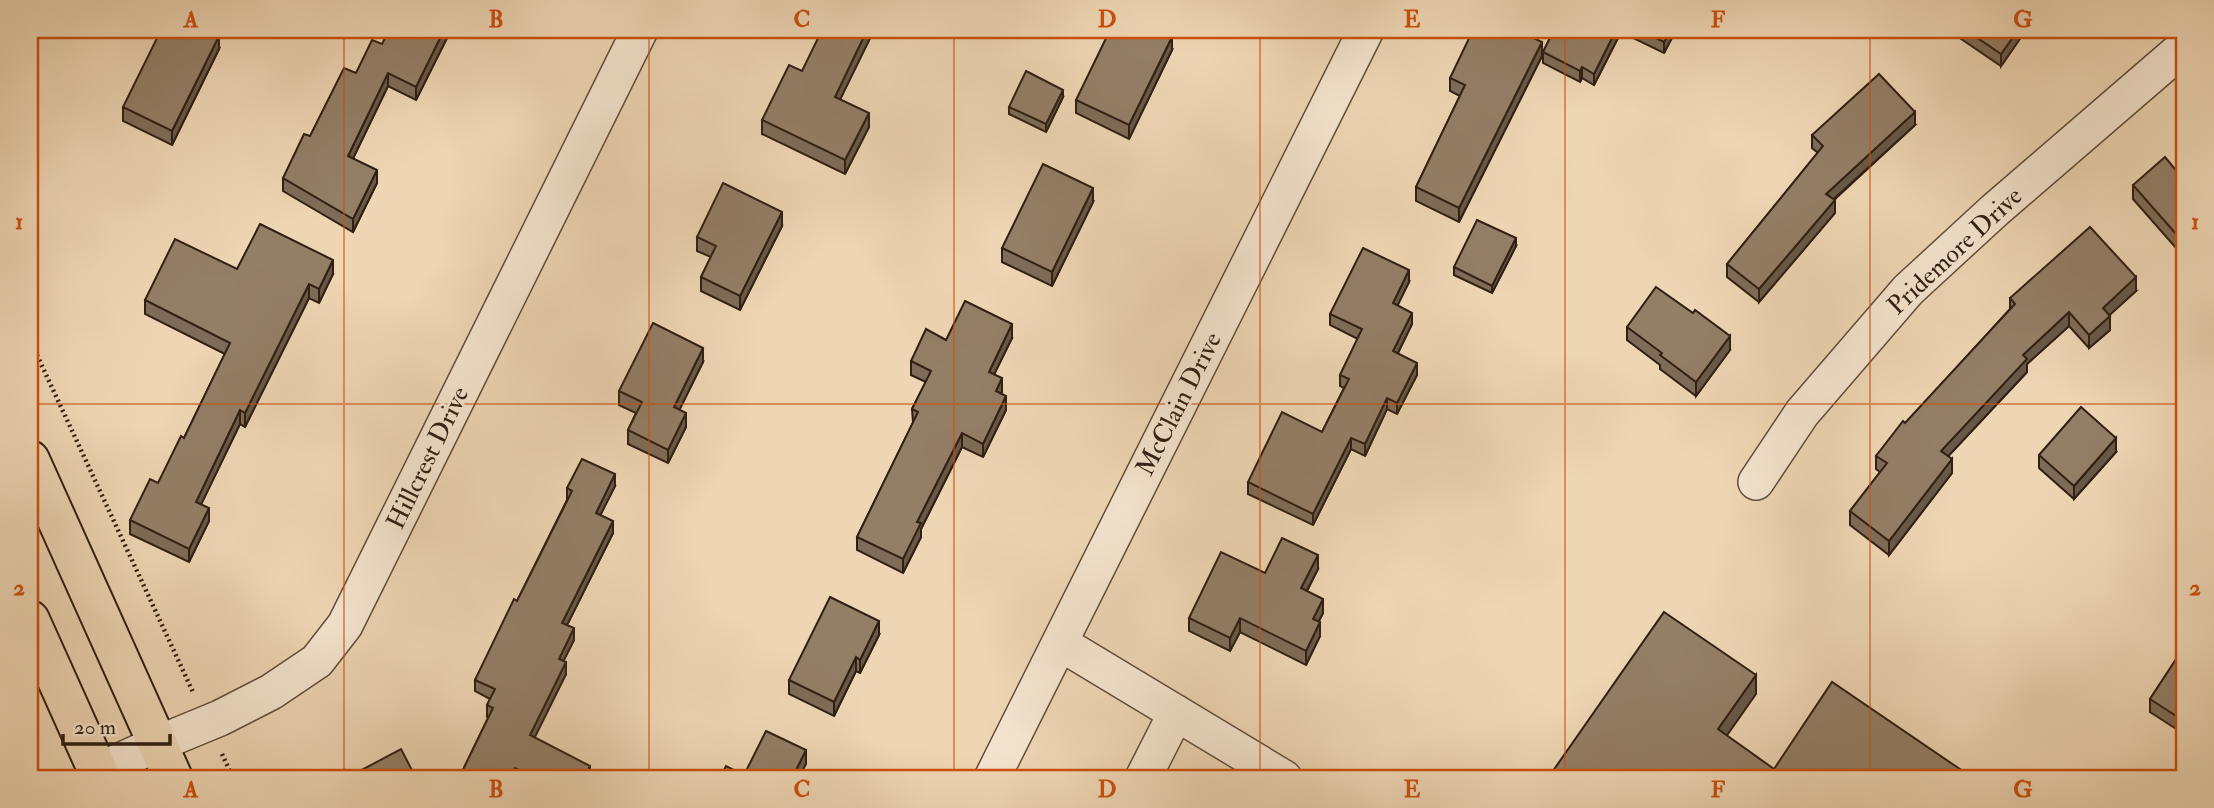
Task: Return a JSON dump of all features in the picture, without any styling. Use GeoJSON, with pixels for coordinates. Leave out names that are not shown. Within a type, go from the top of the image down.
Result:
{"type":"FeatureCollection","features":[{"type":"Feature","properties":{"kind":"main road"},"geometry":{"type":"LineString","coordinates":[[30,460],[173,778]]}},
{"type":"Feature","properties":{"kind":"main road"},"geometry":{"type":"LineString","coordinates":[[30,620],[100,775]]}},
{"type":"Feature","properties":{"kind":"street","name":"Hillcrest Drive"},"geometry":{"type":"LineString","coordinates":[[100,775],[157,744],[271,692],[317,660],[345,625],[640,30]]}},
{"type":"Feature","properties":{"kind":"street","name":"McClain Drive"},"geometry":{"type":"LineString","coordinates":[[992,778],[1366,30]]}},
{"type":"Feature","properties":{"kind":"street","name":"Pridemore Drive"},"geometry":{"type":"LineString","coordinates":[[1756,482],[1802,414],[1908,290],[1995,210],[2184,47]]}},
{"type":"Feature","properties":{"kind":"street"},"geometry":{"type":"LineString","coordinates":[[1060,643],[1284,778]]}},
{"type":"Feature","properties":{"kind":"street"},"geometry":{"type":"LineString","coordinates":[[1143,778],[1176,713]]}},
{"type":"Feature","properties":{"kind":"path"},"geometry":{"type":"LineString","coordinates":[[30,340],[208,723]]}},
{"type":"Feature","properties":{"kind":"building"},"geometry":{"type":"Polygon","coordinates":[[[161,30],[207,30],[219,36],[172,131],[123,107],[161,30]]]}},
{"type":"Feature","properties":{"kind":"building"},"geometry":{"type":"Polygon","coordinates":[[[389,30],[444,30],[416,87],[388,73],[348,156],[377,170],[353,219],[283,178],[304,134],[310,136],[344,68],[356,73],[372,40],[382,44],[389,30]]]}},
{"type":"Feature","properties":{"kind":"building"},"geometry":{"type":"Polygon","coordinates":[[[822,30],[867,30],[835,97],[869,113],[845,160],[762,120],[789,65],[802,71],[822,30]]]}},
{"type":"Feature","properties":{"kind":"building"},"geometry":{"type":"Polygon","coordinates":[[[1110,30],[1158,30],[1172,37],[1129,125],[1076,100],[1110,30]]]}},
{"type":"Feature","properties":{"kind":"building"},"geometry":{"type":"Polygon","coordinates":[[[1473,30],[1516,30],[1542,42],[1459,208],[1416,187],[1465,85],[1450,78],[1473,30]]]}},
{"type":"Feature","properties":{"kind":"building"},"geometry":{"type":"Polygon","coordinates":[[[1554,30],[1616,30],[1594,74],[1582,67],[1580,71],[1543,52],[1554,30]]]}},
{"type":"Feature","properties":{"kind":"building"},"geometry":{"type":"Polygon","coordinates":[[[1639,30],[1671,30],[1664,42],[1639,30]]]}},
{"type":"Feature","properties":{"kind":"building"},"geometry":{"type":"Polygon","coordinates":[[[1966,30],[2018,30],[2001,54],[1966,30]]]}},
{"type":"Feature","properties":{"kind":"building"},"geometry":{"type":"Polygon","coordinates":[[[1026,71],[1063,90],[1046,124],[1009,107],[1026,71]]]}},
{"type":"Feature","properties":{"kind":"building"},"geometry":{"type":"Polygon","coordinates":[[[1879,74],[1915,112],[1826,194],[1835,200],[1759,289],[1727,264],[1823,146],[1812,135],[1879,74]]]}},
{"type":"Feature","properties":{"kind":"building"},"geometry":{"type":"Polygon","coordinates":[[[2165,157],[2184,180],[2184,243],[2133,185],[2165,157]]]}},
{"type":"Feature","properties":{"kind":"building"},"geometry":{"type":"Polygon","coordinates":[[[1043,164],[1093,188],[1052,272],[1002,248],[1043,164]]]}},
{"type":"Feature","properties":{"kind":"building"},"geometry":{"type":"Polygon","coordinates":[[[723,183],[782,212],[740,296],[701,277],[716,246],[697,237],[723,183]]]}},
{"type":"Feature","properties":{"kind":"building"},"geometry":{"type":"Polygon","coordinates":[[[1477,220],[1516,238],[1492,286],[1454,267],[1477,220]]]}},
{"type":"Feature","properties":{"kind":"building"},"geometry":{"type":"Polygon","coordinates":[[[260,224],[333,260],[319,289],[309,284],[245,413],[240,410],[196,502],[209,508],[189,549],[130,520],[150,479],[158,483],[181,436],[184,438],[230,343],[145,300],[175,239],[237,269],[260,224]]]}},
{"type":"Feature","properties":{"kind":"building"},"geometry":{"type":"Polygon","coordinates":[[[2090,227],[2136,277],[2103,308],[2110,316],[2089,335],[2069,312],[2023,355],[2027,359],[1941,451],[1952,459],[1889,541],[1850,511],[1887,463],[1876,456],[1903,421],[1905,423],[2015,304],[2010,298],[2090,227]]]}},
{"type":"Feature","properties":{"kind":"building"},"geometry":{"type":"Polygon","coordinates":[[[1363,248],[1409,270],[1393,303],[1412,313],[1393,351],[1417,363],[1397,403],[1387,398],[1365,444],[1351,438],[1313,514],[1248,482],[1282,412],[1322,432],[1349,379],[1340,375],[1362,329],[1330,314],[1363,248]]]}},
{"type":"Feature","properties":{"kind":"building"},"geometry":{"type":"Polygon","coordinates":[[[1656,287],[1693,313],[1695,310],[1730,336],[1696,382],[1627,327],[1656,287]]]}},
{"type":"Feature","properties":{"kind":"building"},"geometry":{"type":"Polygon","coordinates":[[[965,301],[1012,324],[989,372],[1002,378],[996,391],[1006,396],[983,444],[962,433],[917,522],[921,523],[903,559],[857,537],[918,412],[912,409],[931,371],[911,361],[926,329],[946,340],[965,301]]]}},
{"type":"Feature","properties":{"kind":"building"},"geometry":{"type":"Polygon","coordinates":[[[653,323],[703,348],[674,407],[686,413],[668,450],[628,430],[642,402],[619,391],[653,323]]]}},
{"type":"Feature","properties":{"kind":"building"},"geometry":{"type":"Polygon","coordinates":[[[2081,407],[2116,438],[2074,486],[2039,455],[2081,407]]]}},
{"type":"Feature","properties":{"kind":"building"},"geometry":{"type":"Polygon","coordinates":[[[582,459],[615,474],[596,513],[613,521],[562,623],[574,628],[559,659],[566,662],[530,735],[590,766],[584,778],[536,778],[515,768],[510,778],[459,778],[493,708],[487,705],[495,689],[475,680],[514,599],[517,601],[572,491],[567,488],[582,459]]]}},
{"type":"Feature","properties":{"kind":"building"},"geometry":{"type":"Polygon","coordinates":[[[1282,538],[1318,555],[1301,588],[1323,599],[1313,619],[1320,622],[1306,651],[1240,618],[1230,638],[1189,618],[1221,552],[1265,573],[1282,538]]]}},
{"type":"Feature","properties":{"kind":"building"},"geometry":{"type":"Polygon","coordinates":[[[830,597],[879,621],[860,660],[856,657],[834,702],[789,680],[830,597]]]}},
{"type":"Feature","properties":{"kind":"building"},"geometry":{"type":"Polygon","coordinates":[[[1664,612],[1756,675],[1718,729],[1774,769],[1832,682],[1973,778],[1548,778],[1664,612]]]}},
{"type":"Feature","properties":{"kind":"building"},"geometry":{"type":"Polygon","coordinates":[[[2184,647],[2184,721],[2150,699],[2184,647]]]}},
{"type":"Feature","properties":{"kind":"building"},"geometry":{"type":"Polygon","coordinates":[[[766,731],[806,750],[792,778],[720,778],[726,766],[744,775],[766,731]]]}},
{"type":"Feature","properties":{"kind":"building"},"geometry":{"type":"Polygon","coordinates":[[[401,749],[416,778],[358,778],[356,773],[401,749]]]}}]}
